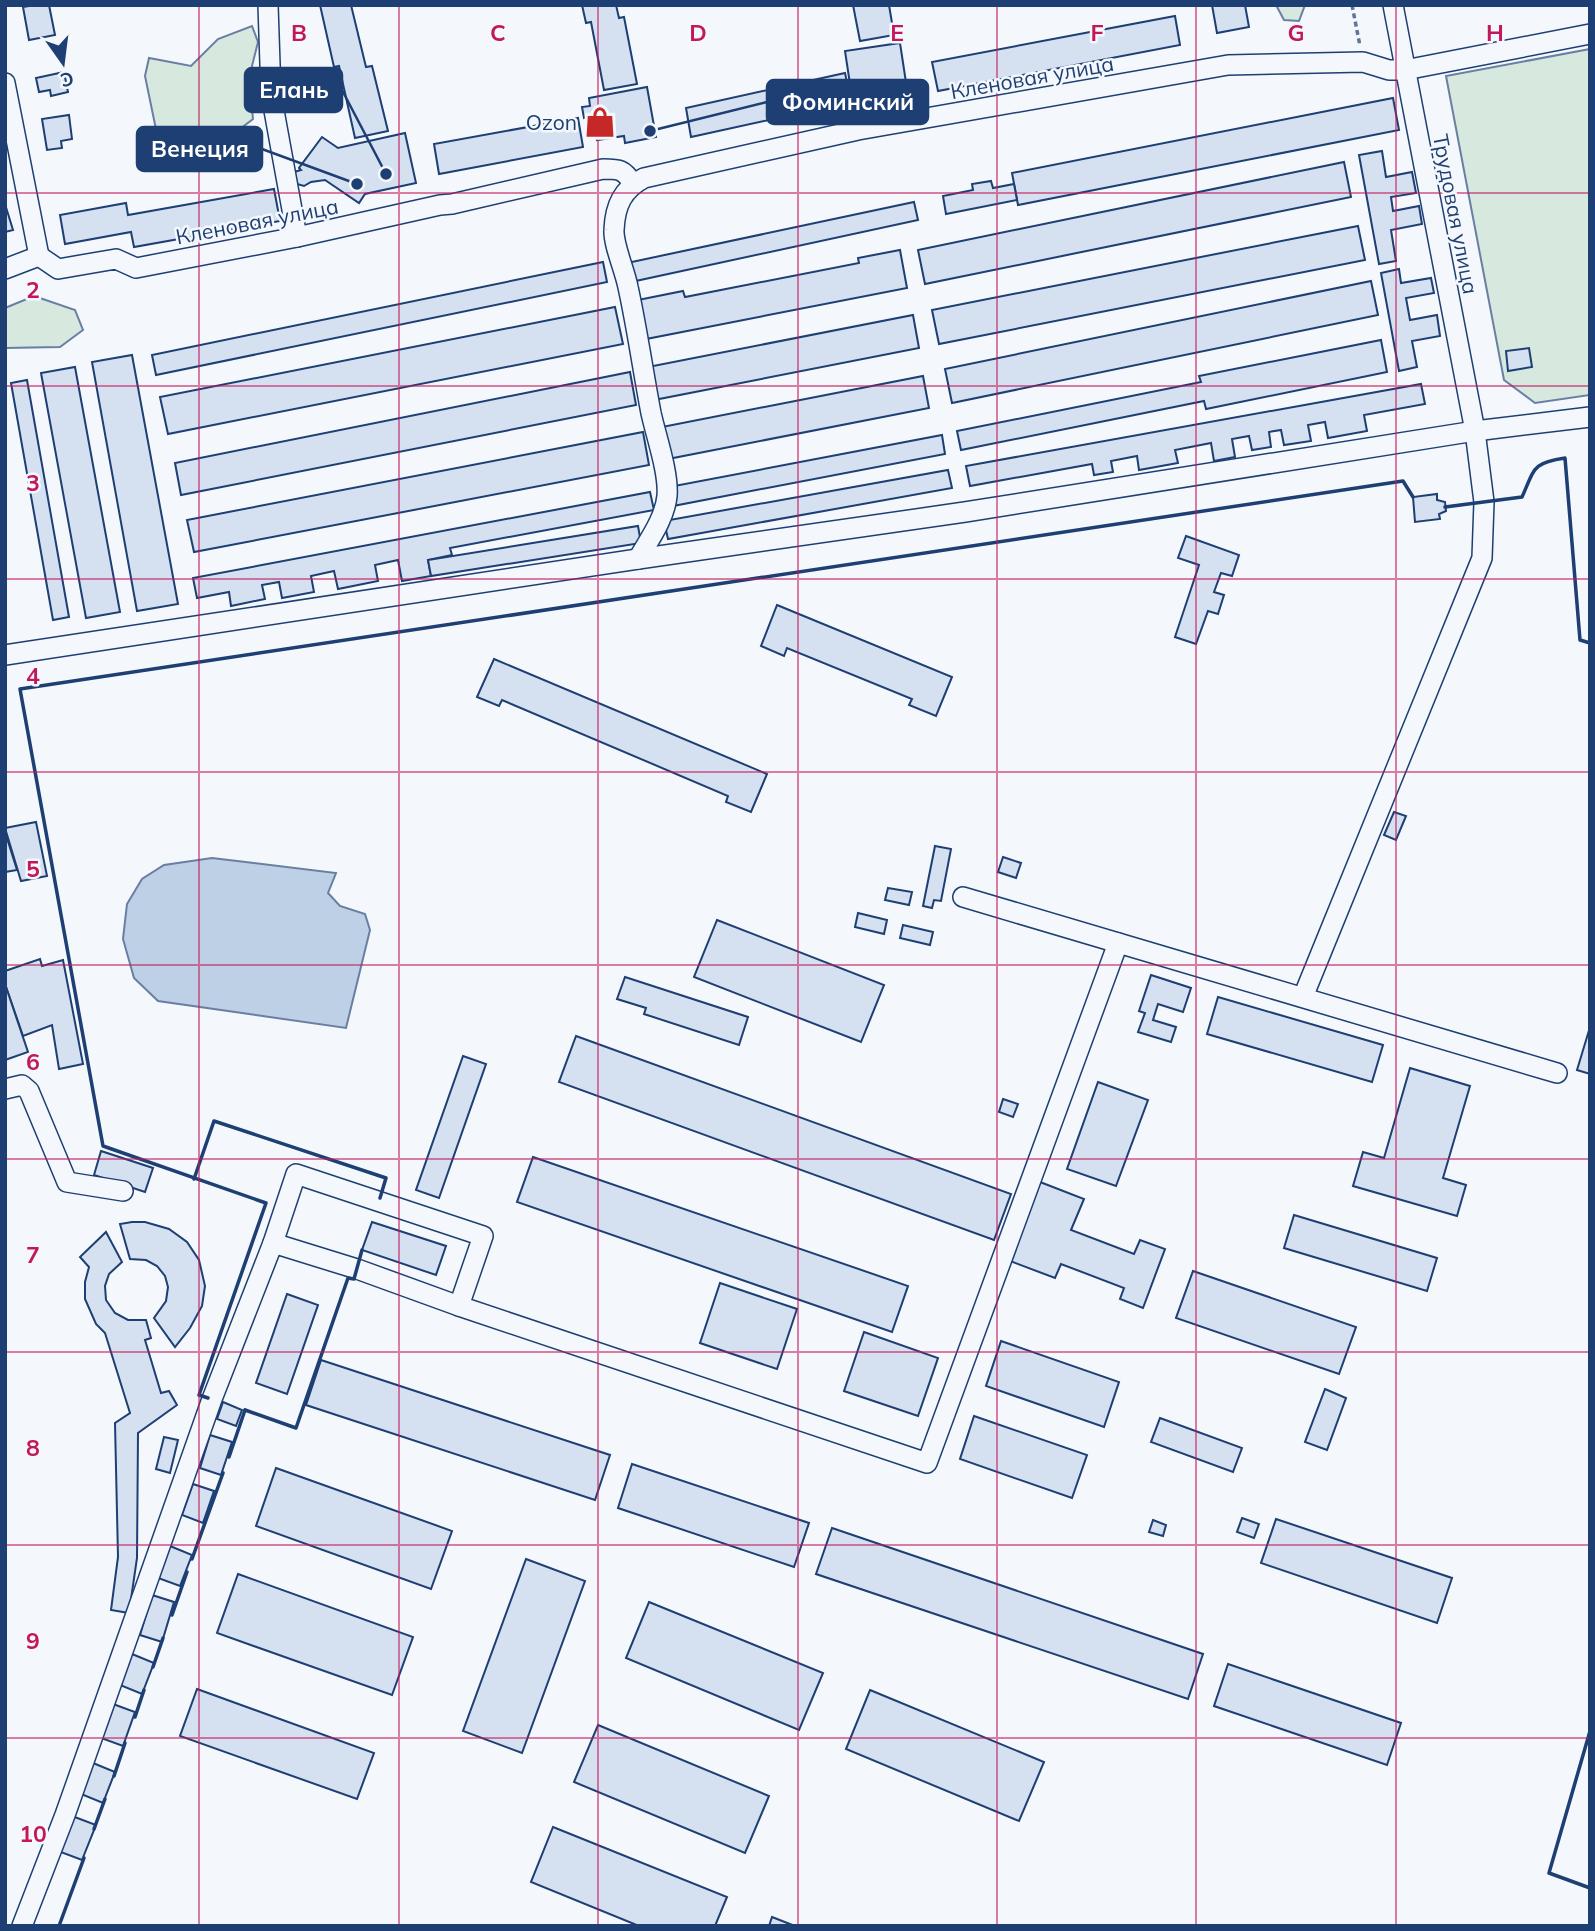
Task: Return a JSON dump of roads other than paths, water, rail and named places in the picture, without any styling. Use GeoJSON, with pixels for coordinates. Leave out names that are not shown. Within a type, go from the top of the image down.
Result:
{"type":"FeatureCollection","features":[{"type":"Feature","properties":{"kind":"street"},"geometry":{"type":"LineString","coordinates":[[268,5],[271,94],[297,237]]}},
{"type":"Feature","properties":{"kind":"street","name":"Трудовая улица"},"geometry":{"type":"LineString","coordinates":[[1303,997],[1482,558],[1484,502],[1475,431],[1393,5]]}},
{"type":"Feature","properties":{"kind":"street","name":"Кленовая улица"},"geometry":{"type":"LineString","coordinates":[[39,256],[58,269],[116,259],[136,268],[297,237],[603,169],[619,169],[629,176],[634,184],[644,178],[858,130],[1228,65],[1363,62],[1389,70],[1405,70],[1590,34]]}},
{"type":"Feature","properties":{"kind":"street"},"geometry":{"type":"LineString","coordinates":[[5,83],[39,256],[5,269]]}},
{"type":"Feature","properties":{"kind":"street"},"geometry":{"type":"LineString","coordinates":[[634,184],[619,203],[614,232],[628,285],[667,497],[662,516],[638,559]]}},
{"type":"Feature","properties":{"kind":"street"},"geometry":{"type":"LineString","coordinates":[[5,655],[977,510],[1475,431],[1590,417]]}},
{"type":"Feature","properties":{"kind":"street"},"geometry":{"type":"LineString","coordinates":[[962,897],[1557,1073]]}},
{"type":"Feature","properties":{"kind":"street"},"geometry":{"type":"LineString","coordinates":[[273,1243],[357,1269],[927,1464],[1118,943]]}},
{"type":"Feature","properties":{"kind":"street"},"geometry":{"type":"LineString","coordinates":[[5,1089],[23,1085],[29,1091],[67,1182],[123,1191]]}},
{"type":"Feature","properties":{"kind":"street"},"geometry":{"type":"LineString","coordinates":[[23,1926],[212,1399],[273,1243],[296,1174],[483,1236],[459,1306]]}},
{"type":"Feature","properties":{"kind":"water"},"geometry":{"type":"Polygon","coordinates":[[[212,858],[336,873],[328,893],[340,906],[365,914],[370,930],[346,1028],[158,1001],[134,978],[123,939],[127,904],[142,879],[164,865],[212,858]]]}},
{"type":"Feature","properties":{"kind":"place","name":"Ozon"},"geometry":{"type":"Point","coordinates":[600,122]}},
{"type":"Feature","properties":{"kind":"place","name":"Фоминский"},"geometry":{"type":"Point","coordinates":[650,131]}},
{"type":"Feature","properties":{"kind":"place","name":"Елань"},"geometry":{"type":"Point","coordinates":[386,174]}},
{"type":"Feature","properties":{"kind":"place","name":"Венеция"},"geometry":{"type":"Point","coordinates":[357,184]}}]}
